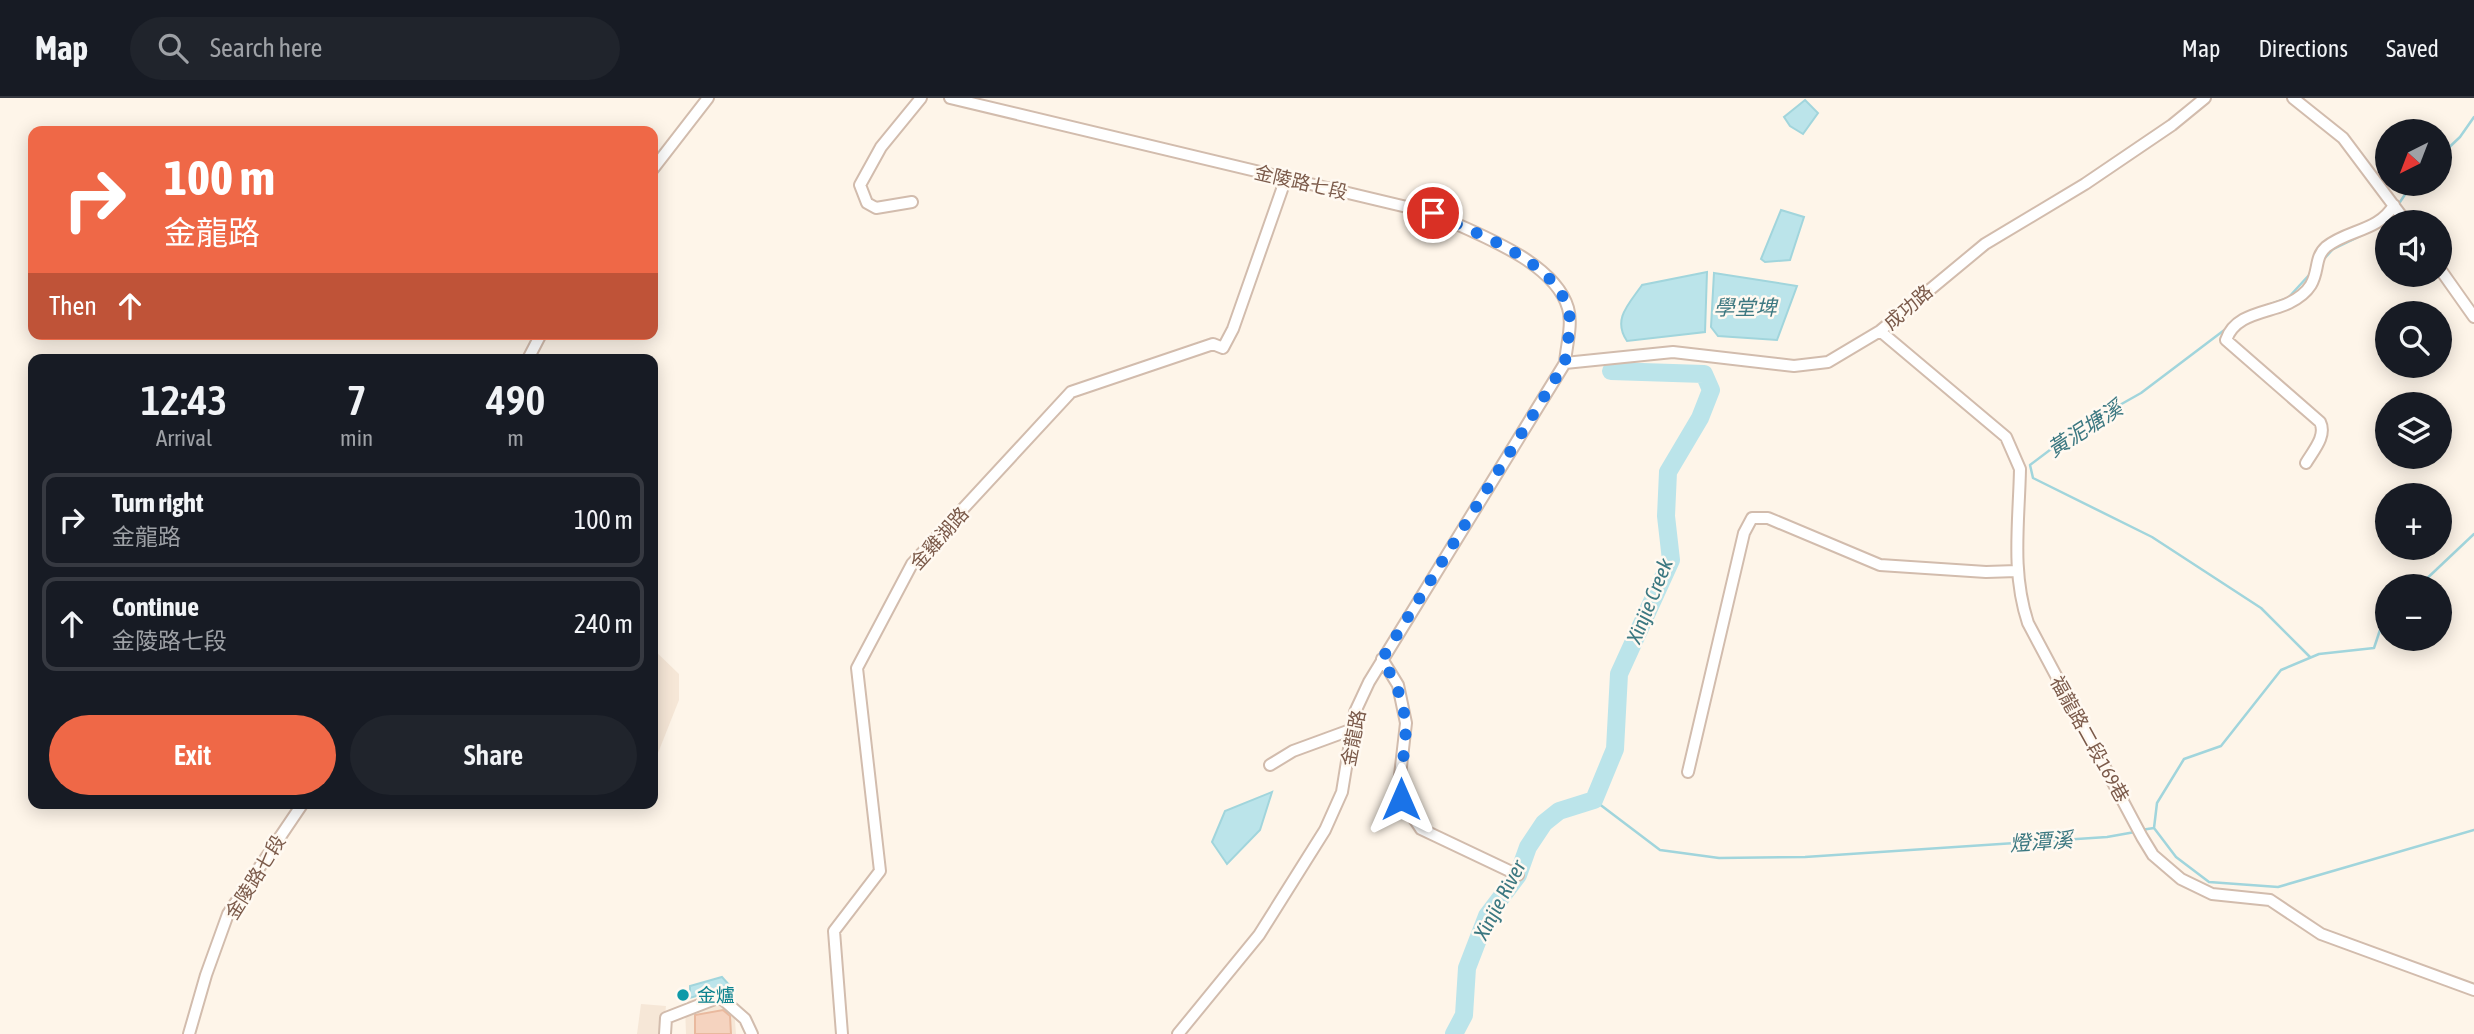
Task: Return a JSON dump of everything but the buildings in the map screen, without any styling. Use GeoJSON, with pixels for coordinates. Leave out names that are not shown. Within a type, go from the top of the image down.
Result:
{"type":"FeatureCollection","features":[{"type":"Feature","properties":{"kind":"street"},"geometry":{"type":"LineString","coordinates":[[658,163],[708,98]]}},
{"type":"Feature","properties":{"kind":"street"},"geometry":{"type":"LineString","coordinates":[[912,202],[876,208],[867,203],[860,185],[881,147],[922,98]]}},
{"type":"Feature","properties":{"kind":"street","name":"金陵路七段"},"geometry":{"type":"LineString","coordinates":[[950,98],[1433,213],[1530,263],[1552,282],[1569,310],[1565,363]]}},
{"type":"Feature","properties":{"kind":"street","name":"成功路"},"geometry":{"type":"LineString","coordinates":[[1565,363],[1673,352],[1772,365],[1812,366],[1845,354],[1880,331],[1985,244],[2085,184],[2172,125],[2205,98]]}},
{"type":"Feature","properties":{"kind":"street"},"geometry":{"type":"LineString","coordinates":[[2293,98],[2343,138],[2398,210]]}},
{"type":"Feature","properties":{"kind":"street","name":"金雞湖路"},"geometry":{"type":"LineString","coordinates":[[842,1034],[834,931],[880,871],[857,668],[912,564],[1071,392],[1213,344],[1223,348],[1233,329],[1286,178]]}},
{"type":"Feature","properties":{"kind":"street"},"geometry":{"type":"LineString","coordinates":[[2306,463],[2321,437],[2323,428],[2320,422],[2315,414],[2226,340],[2228,334],[2256,312],[2287,304],[2301,296],[2313,284],[2322,250],[2335,241],[2387,218],[2394,205]]}},
{"type":"Feature","properties":{"kind":"street"},"geometry":{"type":"LineString","coordinates":[[2452,286],[2474,317]]}},
{"type":"Feature","properties":{"kind":"street","name":"福龍路二段169巷"},"geometry":{"type":"LineString","coordinates":[[1880,331],[1987,419],[2006,437],[2018,457],[2020,469],[2017,571],[2021,600],[2037,643],[2153,855],[2200,891],[2270,900],[2321,934],[2474,990]]}},
{"type":"Feature","properties":{"kind":"street","name":"金龍路"},"geometry":{"type":"LineString","coordinates":[[1178,1034],[1259,935],[1325,830],[1342,792],[1355,712],[1382,659],[1565,363]]}},
{"type":"Feature","properties":{"kind":"street"},"geometry":{"type":"LineString","coordinates":[[1688,772],[1744,533],[1752,518],[1768,518],[1880,565],[1986,572],[2017,571]]}},
{"type":"Feature","properties":{"kind":"street"},"geometry":{"type":"LineString","coordinates":[[1382,659],[1398,685],[1406,723],[1399,783],[1401,799],[1421,829],[1518,875]]}},
{"type":"Feature","properties":{"kind":"street"},"geometry":{"type":"LineString","coordinates":[[1270,765],[1293,751],[1353,729]]}},
{"type":"Feature","properties":{"kind":"street","name":"金陵路七段"},"geometry":{"type":"LineString","coordinates":[[189,1034],[228,914],[299,809]]}},
{"type":"Feature","properties":{"kind":"street"},"geometry":{"type":"LineString","coordinates":[[665,1034],[666,1017],[720,996],[745,1019],[752,1034]]}},
{"type":"Feature","properties":{"kind":"shaded area"},"geometry":{"type":"Polygon","coordinates":[[[658,654],[679,674],[679,700],[658,753],[658,654]]]}},
{"type":"Feature","properties":{"kind":"shaded area"},"geometry":{"type":"Polygon","coordinates":[[[718,992],[733,996],[736,1034],[686,1034],[685,1007],[688,1001],[718,992]]]}},
{"type":"Feature","properties":{"kind":"shaded area"},"geometry":{"type":"Polygon","coordinates":[[[641,1004],[666,1006],[663,1034],[637,1034],[641,1004]]]}},
{"type":"Feature","properties":{"kind":"water"},"geometry":{"type":"Polygon","coordinates":[[[1805,100],[1818,113],[1803,134],[1790,126],[1784,117],[1805,100]]]}},
{"type":"Feature","properties":{"kind":"water"},"geometry":{"type":"Polygon","coordinates":[[[1781,210],[1804,217],[1790,260],[1765,262],[1761,259],[1781,210]]]}},
{"type":"Feature","properties":{"kind":"water"},"geometry":{"type":"Polygon","coordinates":[[[1707,272],[1705,332],[1627,341],[1621,326],[1622,319],[1642,285],[1707,272]]]}},
{"type":"Feature","properties":{"kind":"water","name":"學堂埤"},"geometry":{"type":"Polygon","coordinates":[[[1714,273],[1797,286],[1777,340],[1718,336],[1711,327],[1714,273]]]}},
{"type":"Feature","properties":{"kind":"water"},"geometry":{"type":"Polygon","coordinates":[[[1272,792],[1260,830],[1227,864],[1212,842],[1225,811],[1272,792]]]}},
{"type":"Feature","properties":{"kind":"water"},"geometry":{"type":"Polygon","coordinates":[[[722,977],[732,988],[729,993],[716,990],[690,998],[690,986],[722,977]]]}},
{"type":"Feature","properties":{"kind":"waterway","name":"黃泥塘溪"},"geometry":{"type":"LineString","coordinates":[[2452,145],[2474,117]]}},
{"type":"Feature","properties":{"kind":"waterway","name":"黃泥塘溪"},"geometry":{"type":"LineString","coordinates":[[2400,202],[2404,196]]}},
{"type":"Feature","properties":{"kind":"waterway","name":"黃泥塘溪"},"geometry":{"type":"LineString","coordinates":[[2324,259],[2333,249],[2362,235]]}},
{"type":"Feature","properties":{"kind":"waterway","name":"黃泥塘溪"},"geometry":{"type":"LineString","coordinates":[[2265,306],[2288,298],[2310,274]]}},
{"type":"Feature","properties":{"kind":"waterway","name":"黃泥塘溪"},"geometry":{"type":"LineString","coordinates":[[2227,328],[2141,393],[2079,428],[2030,465],[2033,478],[2152,537],[2261,608],[2310,657]]}},
{"type":"Feature","properties":{"kind":"waterway","name":"Xinjie Creek"},"geometry":{"type":"LineString","coordinates":[[1454,1034],[1464,1015],[1467,968],[1487,916],[1518,875],[1528,847],[1544,823],[1559,811],[1594,800],[1615,749],[1619,674],[1671,560],[1666,516],[1668,472],[1700,418],[1711,390],[1704,374],[1611,371]]}},
{"type":"Feature","properties":{"kind":"waterway","name":"黃泥塘溪"},"geometry":{"type":"LineString","coordinates":[[2432,574],[2474,534]]}},
{"type":"Feature","properties":{"kind":"waterway","name":"黃泥塘溪"},"geometry":{"type":"LineString","coordinates":[[2154,828],[2157,803],[2184,759],[2221,746],[2281,670],[2319,654],[2374,648],[2375,645]]}},
{"type":"Feature","properties":{"kind":"waterway","name":"燈潭溪"},"geometry":{"type":"LineString","coordinates":[[1594,800],[1660,850],[1719,858],[1805,857],[2107,837],[2135,832]]}},
{"type":"Feature","properties":{"kind":"waterway","name":"燈潭溪"},"geometry":{"type":"LineString","coordinates":[[2141,830],[2154,828],[2176,857],[2209,882],[2278,887],[2474,830]]}},
{"type":"Feature","properties":{"kind":"place","name":"金爐"},"geometry":{"type":"Point","coordinates":[683,995]}},
{"type":"Feature","properties":{"kind":"route"},"geometry":{"type":"LineString","coordinates":[[1401,799],[1399,783],[1406,723],[1398,685],[1382,659],[1565,363],[1569,310],[1552,282],[1539,269],[1500,245],[1433,213]]}},
{"type":"Feature","properties":{"kind":"water label","name":"Xinjie River"},"geometry":{"type":"Point","coordinates":[1500,900]}}]}
